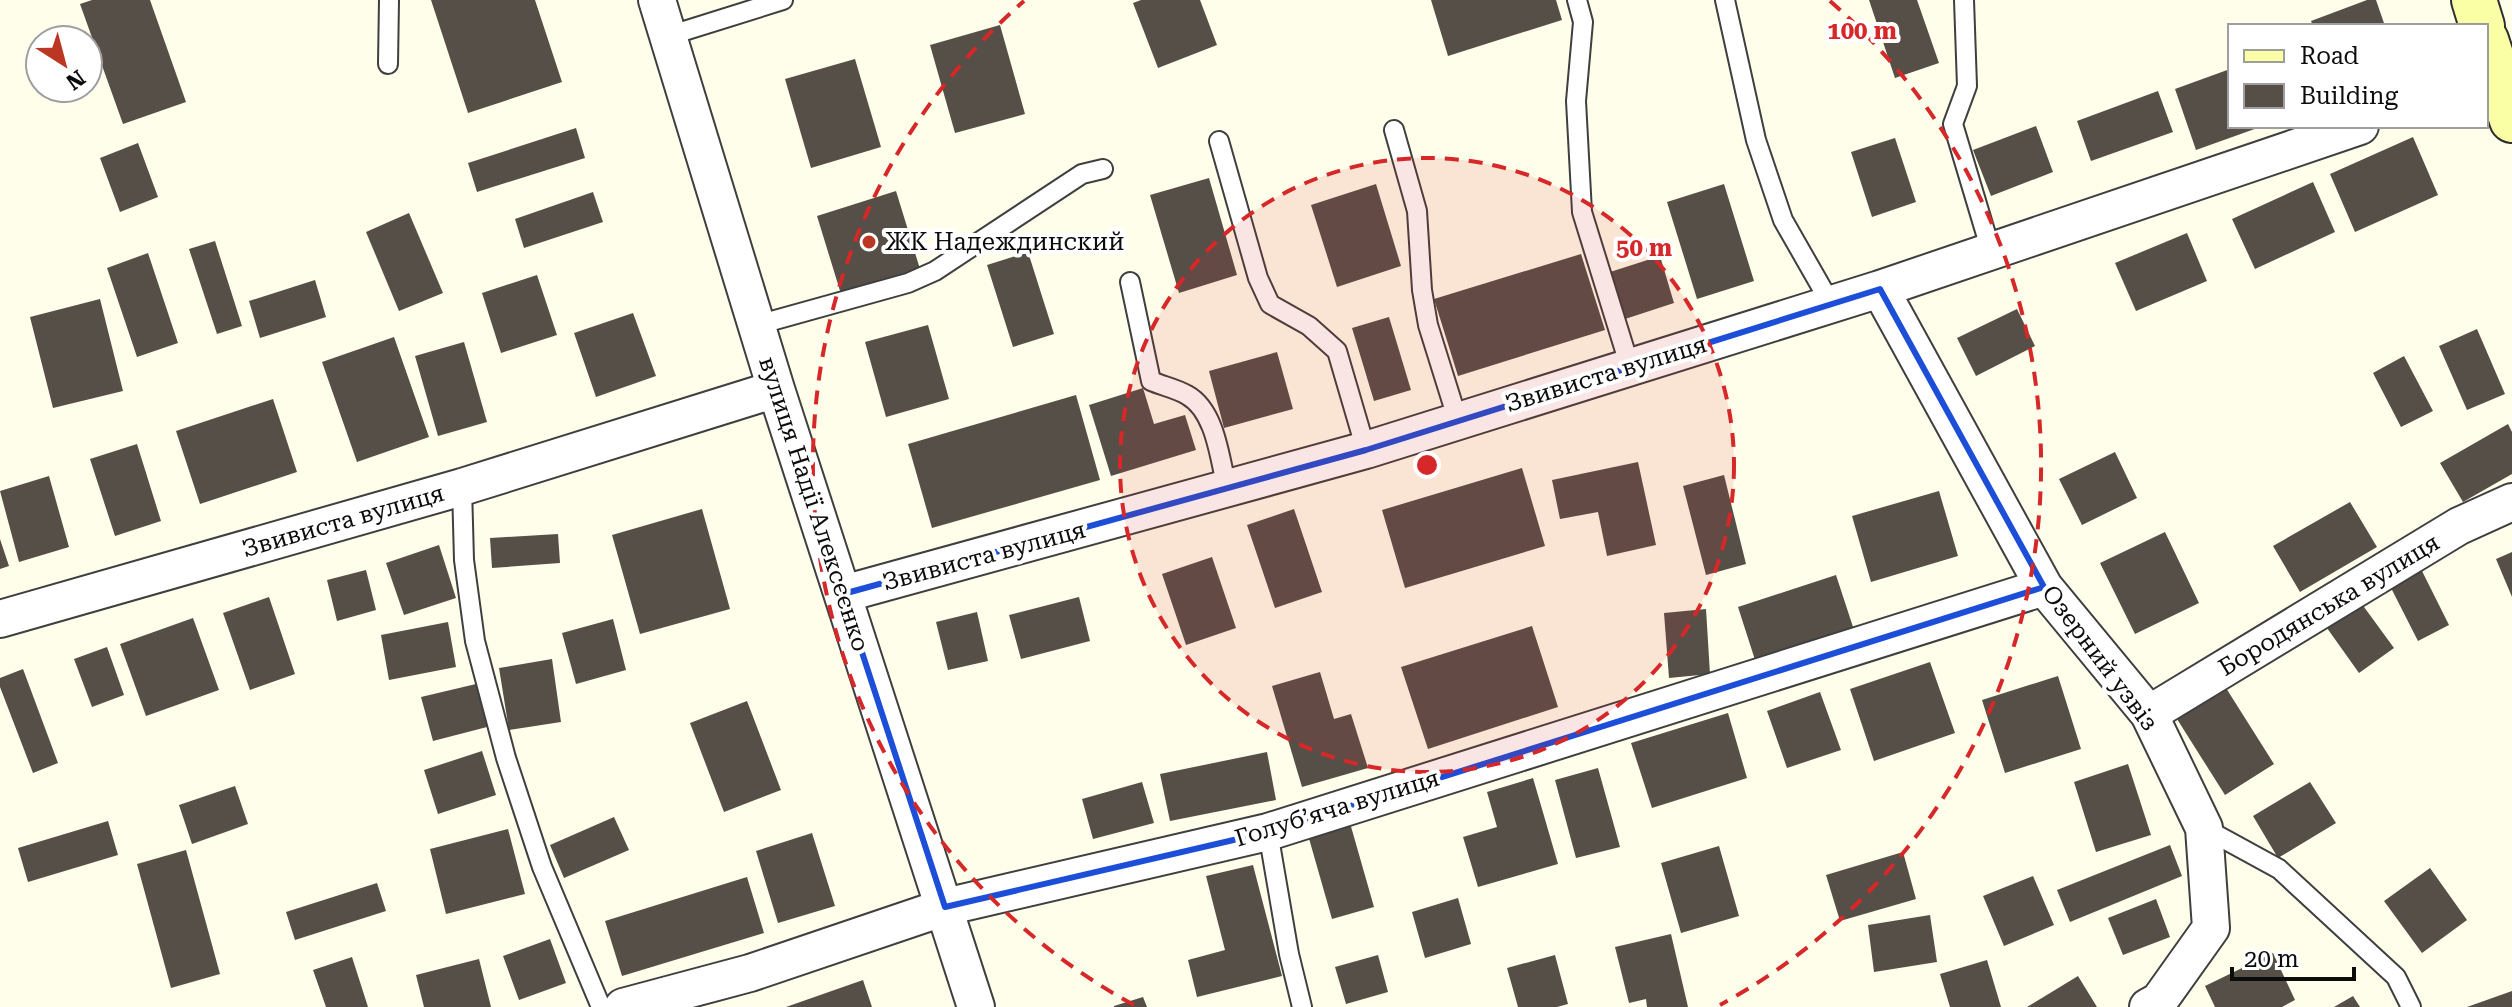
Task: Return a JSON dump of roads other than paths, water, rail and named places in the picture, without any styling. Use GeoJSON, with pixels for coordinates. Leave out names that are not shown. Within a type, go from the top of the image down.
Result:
{"type":"FeatureCollection","features":[{"type":"Feature","properties":{"kind":"street","name":"вулиця Надії Алексєєнко"},"geometry":{"type":"LineString","coordinates":[[657,0],[776,389],[976,1007]]}},
{"type":"Feature","properties":{"kind":"street"},"geometry":{"type":"LineString","coordinates":[[2474,0],[2482,24]]}},
{"type":"Feature","properties":{"kind":"street"},"geometry":{"type":"LineString","coordinates":[[2492,51],[2512,120]]}},
{"type":"Feature","properties":{"kind":"street","name":"Звивиста вулиця"},"geometry":{"type":"LineString","coordinates":[[843,594],[1366,450],[1880,289],[2354,128]]}},
{"type":"Feature","properties":{"kind":"street","name":"Озерний узвіз"},"geometry":{"type":"LineString","coordinates":[[1880,289],[2044,587],[2149,714],[2204,828]]}},
{"type":"Feature","properties":{"kind":"street","name":"Звивиста вулиця"},"geometry":{"type":"LineString","coordinates":[[0,619],[462,487],[776,389]]}},
{"type":"Feature","properties":{"kind":"street","name":"Бородянська вулиця"},"geometry":{"type":"LineString","coordinates":[[2149,714],[2459,526],[2512,502]]}},
{"type":"Feature","properties":{"kind":"street","name":"Голубʼяча вулиця"},"geometry":{"type":"LineString","coordinates":[[623,1007],[750,973],[945,907],[1268,832],[2044,587]]}},
{"type":"Feature","properties":{"kind":"street"},"geometry":{"type":"LineString","coordinates":[[2148,1007],[2159,1001],[2211,928],[2204,828]]}},
{"type":"Feature","properties":{"kind":"lane"},"geometry":{"type":"LineString","coordinates":[[388,64],[389,0]]}},
{"type":"Feature","properties":{"kind":"lane"},"geometry":{"type":"LineString","coordinates":[[668,36],[783,0]]}},
{"type":"Feature","properties":{"kind":"lane"},"geometry":{"type":"LineString","coordinates":[[1577,0],[1583,22],[1576,101],[1582,212],[1630,367]]}},
{"type":"Feature","properties":{"kind":"lane"},"geometry":{"type":"LineString","coordinates":[[1725,0],[1756,140],[1783,220],[1831,304]]}},
{"type":"Feature","properties":{"kind":"lane"},"geometry":{"type":"LineString","coordinates":[[1964,0],[1967,86],[1953,124],[1991,251]]}},
{"type":"Feature","properties":{"kind":"lane"},"geometry":{"type":"LineString","coordinates":[[1394,130],[1417,211],[1422,290],[1428,325],[1458,421]]}},
{"type":"Feature","properties":{"kind":"lane"},"geometry":{"type":"LineString","coordinates":[[1219,141],[1258,278],[1270,304],[1309,326],[1337,351],[1366,450]]}},
{"type":"Feature","properties":{"kind":"lane"},"geometry":{"type":"LineString","coordinates":[[757,325],[908,283],[935,271],[1082,174],[1103,169]]}},
{"type":"Feature","properties":{"kind":"lane"},"geometry":{"type":"LineString","coordinates":[[1130,282],[1151,381],[1189,396],[1204,410],[1227,489]]}},
{"type":"Feature","properties":{"kind":"lane"},"geometry":{"type":"LineString","coordinates":[[462,487],[464,560],[475,641],[506,758],[542,867],[601,1007]]}},
{"type":"Feature","properties":{"kind":"lane"},"geometry":{"type":"LineString","coordinates":[[2204,828],[2279,869],[2396,977],[2411,1007]]}},
{"type":"Feature","properties":{"kind":"lane"},"geometry":{"type":"LineString","coordinates":[[1268,832],[1289,954],[1302,1007]]}},
{"type":"Feature","properties":{"kind":"place","name":"ЖК Надеждинский"},"geometry":{"type":"Point","coordinates":[869,242]}}]}
